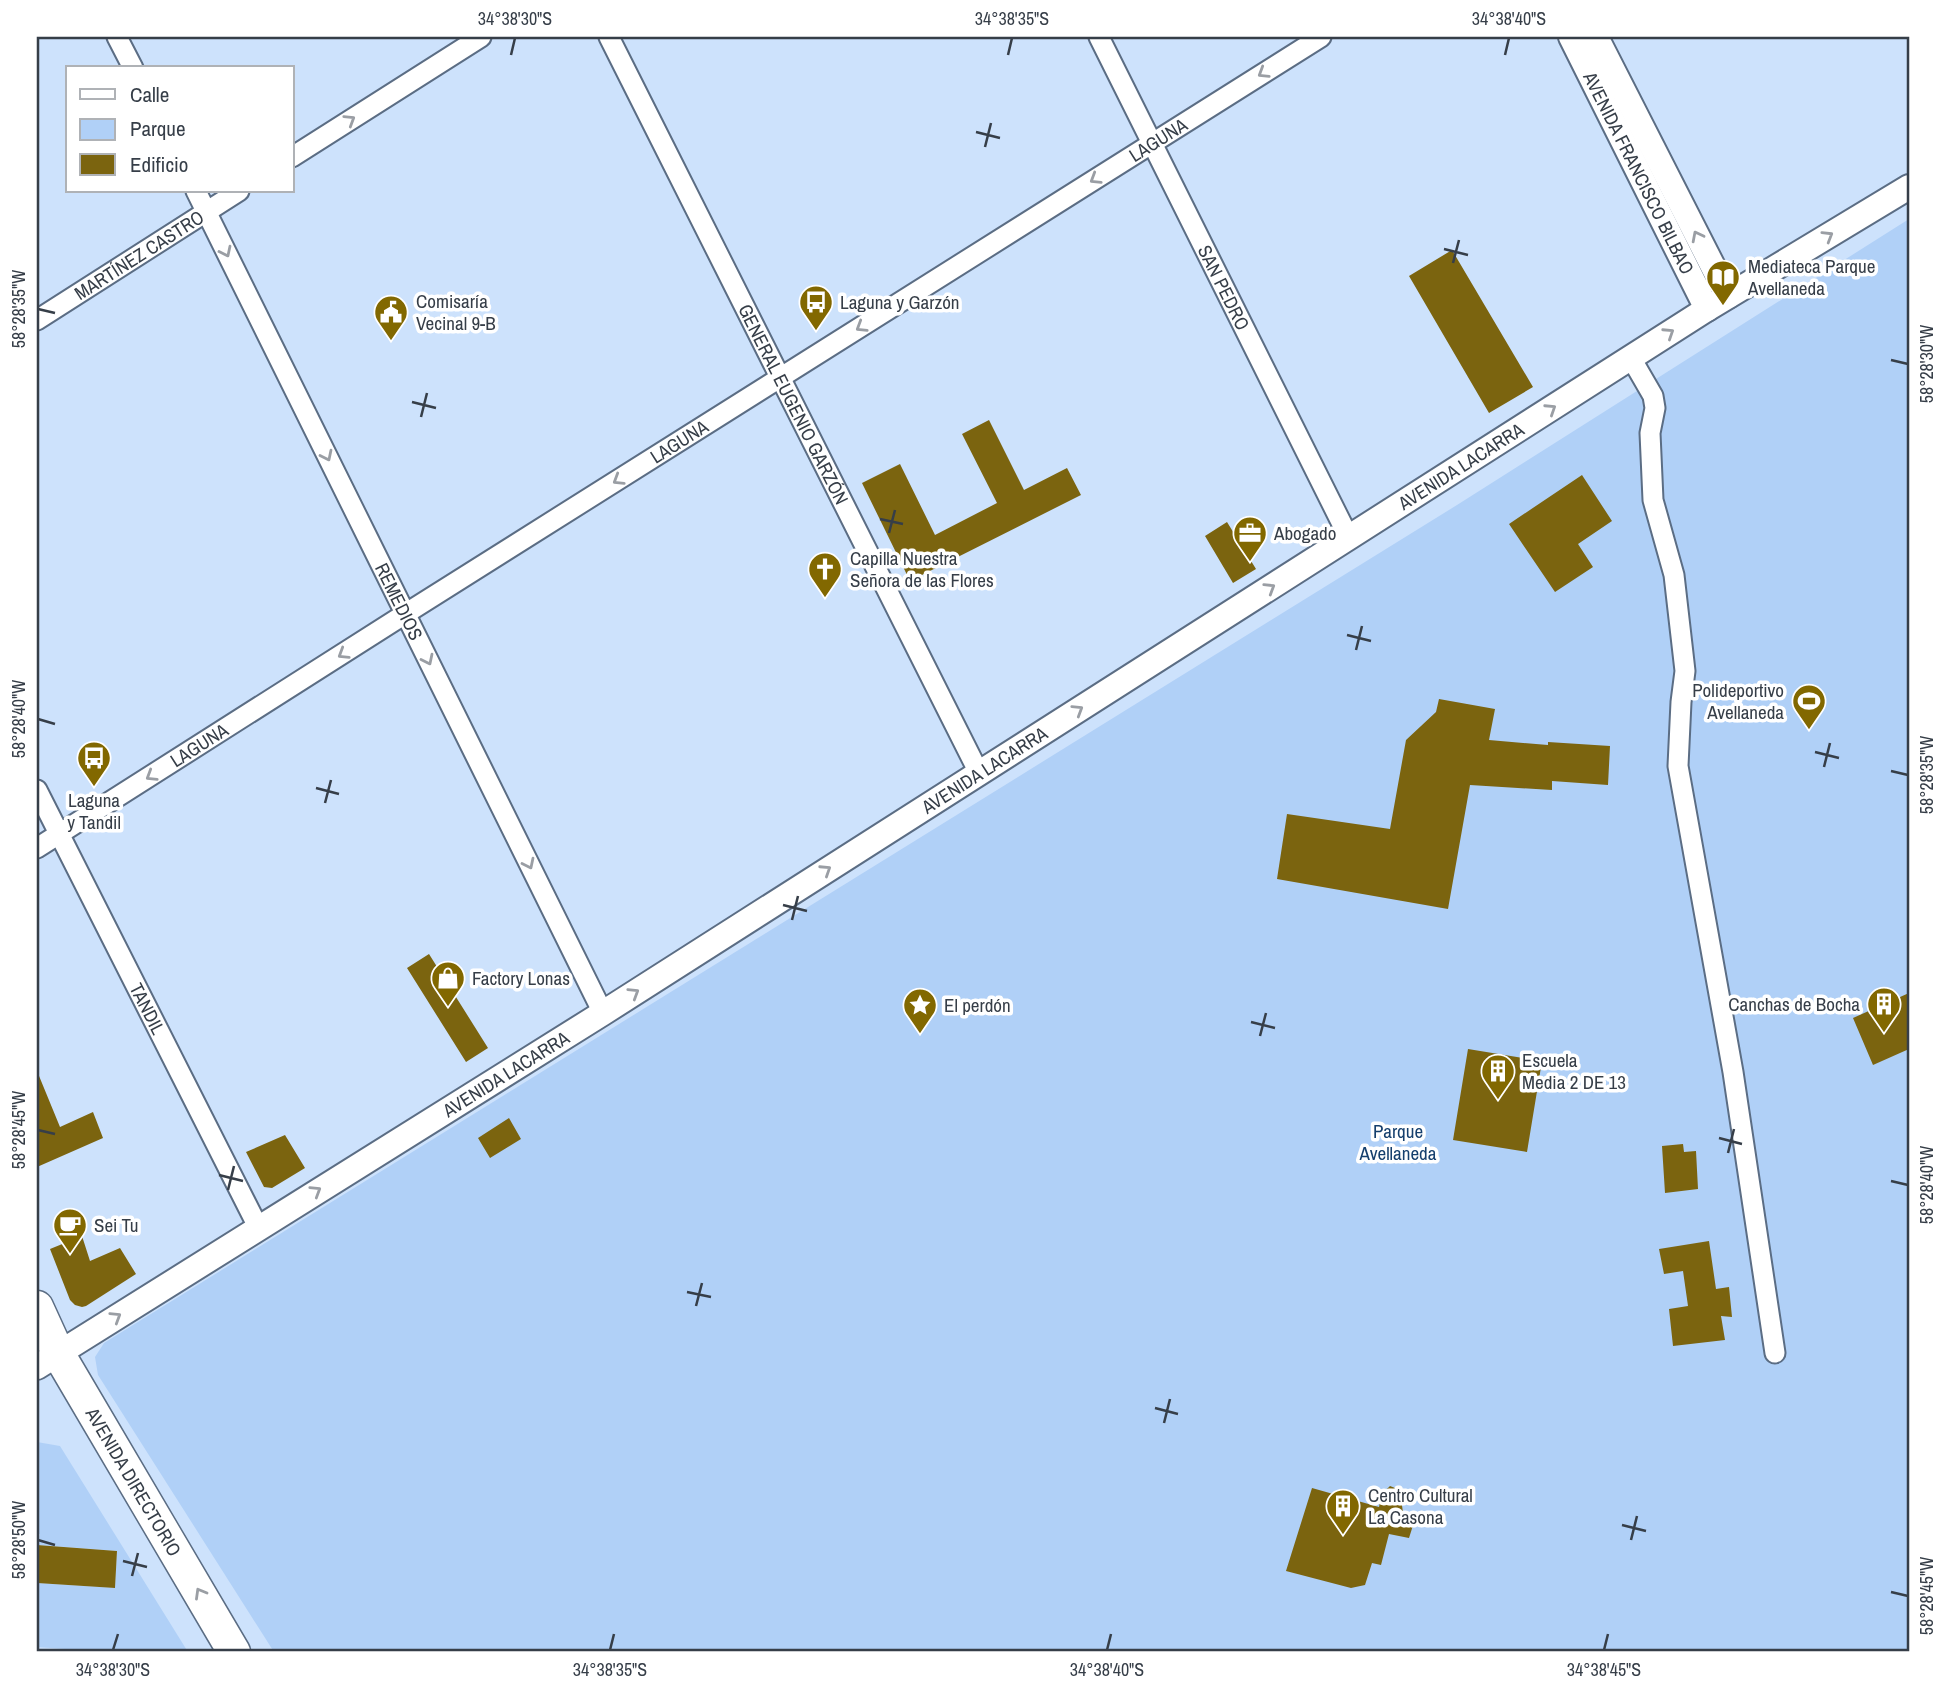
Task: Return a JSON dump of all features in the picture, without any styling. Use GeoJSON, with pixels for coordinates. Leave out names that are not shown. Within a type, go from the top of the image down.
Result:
{"type":"FeatureCollection","features":[{"type":"Feature","properties":{"kind":"main road","name":"AVENIDA DIRECTORIO"},"geometry":{"type":"LineString","coordinates":[[37,1307],[47,1360],[234,1652]]}},
{"type":"Feature","properties":{"kind":"street"},"geometry":{"type":"LineString","coordinates":[[117,37],[133,66]]}},
{"type":"Feature","properties":{"kind":"street"},"geometry":{"type":"LineString","coordinates":[[294,156],[481,37]]}},
{"type":"Feature","properties":{"kind":"street","name":"GENERAL EUGENIO GARZÓN"},"geometry":{"type":"LineString","coordinates":[[609,37],[979,773]]}},
{"type":"Feature","properties":{"kind":"street","name":"SAN PEDRO"},"geometry":{"type":"LineString","coordinates":[[1099,37],[1349,538]]}},
{"type":"Feature","properties":{"kind":"street","name":"LAGUNA"},"geometry":{"type":"LineString","coordinates":[[37,848],[1321,37]]}},
{"type":"Feature","properties":{"kind":"street","name":"AVENIDA FRANCISCO BILBAO"},"geometry":{"type":"LineString","coordinates":[[1571,37],[1706,309]]}},
{"type":"Feature","properties":{"kind":"street","name":"AVENIDA FRANCISCO BILBAO"},"geometry":{"type":"LineString","coordinates":[[1595,37],[1728,296]]}},
{"type":"Feature","properties":{"kind":"street","name":"AVENIDA LACARRA"},"geometry":{"type":"LineString","coordinates":[[47,1360],[603,1013],[1706,309],[1909,187]]}},
{"type":"Feature","properties":{"kind":"street","name":"REMEDIOS"},"geometry":{"type":"LineString","coordinates":[[196,192],[603,1013]]}},
{"type":"Feature","properties":{"kind":"street","name":"MARTÍNEZ CASTRO"},"geometry":{"type":"LineString","coordinates":[[37,320],[237,192]]}},
{"type":"Feature","properties":{"kind":"street"},"geometry":{"type":"LineString","coordinates":[[1631,358],[1653,396],[1655,408],[1650,433],[1653,499],[1674,575],[1685,671],[1678,766],[1734,1072],[1775,1353]]}},
{"type":"Feature","properties":{"kind":"street","name":"TANDIL"},"geometry":{"type":"LineString","coordinates":[[37,790],[258,1227]]}},
{"type":"Feature","properties":{"kind":"green space","name":"Parque Avellaneda"},"geometry":{"type":"Polygon","coordinates":[[[1909,219],[1909,1652],[274,1652],[98,1375],[95,1357],[104,1343],[1457,505],[1909,219]]]}},
{"type":"Feature","properties":{"kind":"green space"},"geometry":{"type":"Polygon","coordinates":[[[37,1442],[60,1446],[188,1652],[105,1652],[37,1647],[37,1583],[115,1588],[117,1551],[39,1545],[37,1442]]]}},
{"type":"Feature","properties":{"kind":"building"},"geometry":{"type":"Polygon","coordinates":[[[1452,250],[1533,387],[1489,413],[1409,276],[1452,250]]]}},
{"type":"Feature","properties":{"kind":"building"},"geometry":{"type":"Polygon","coordinates":[[[989,420],[1024,490],[1067,468],[1081,495],[910,581],[862,483],[900,464],[935,535],[997,503],[962,434],[989,420]]]}},
{"type":"Feature","properties":{"kind":"building"},"geometry":{"type":"Polygon","coordinates":[[[1582,475],[1612,521],[1578,544],[1593,567],[1555,592],[1509,524],[1582,475]]]}},
{"type":"Feature","properties":{"kind":"building"},"geometry":{"type":"Polygon","coordinates":[[[1227,522],[1256,569],[1233,583],[1205,536],[1227,522]]]}},
{"type":"Feature","properties":{"kind":"building"},"geometry":{"type":"Polygon","coordinates":[[[1439,699],[1495,709],[1489,740],[1610,746],[1608,785],[1552,781],[1552,790],[1470,785],[1448,909],[1277,879],[1287,814],[1390,829],[1406,740],[1436,712],[1439,699]]]}},
{"type":"Feature","properties":{"kind":"building","name":"Factory Lonas"},"geometry":{"type":"Polygon","coordinates":[[[429,954],[488,1048],[466,1062],[407,968],[429,954]]]}},
{"type":"Feature","properties":{"kind":"building","name":"Canchas de Bocha"},"geometry":{"type":"Polygon","coordinates":[[[1909,993],[1909,1049],[1873,1065],[1853,1018],[1909,993]]]}},
{"type":"Feature","properties":{"kind":"building","name":"Escuela Media 2 DE 13"},"geometry":{"type":"Polygon","coordinates":[[[1468,1049],[1542,1061],[1527,1152],[1453,1140],[1468,1049]]]}},
{"type":"Feature","properties":{"kind":"building"},"geometry":{"type":"Polygon","coordinates":[[[37,1071],[60,1127],[93,1112],[103,1138],[37,1167],[37,1071]]]}},
{"type":"Feature","properties":{"kind":"building"},"geometry":{"type":"Polygon","coordinates":[[[509,1118],[521,1139],[490,1158],[478,1138],[509,1118]]]}},
{"type":"Feature","properties":{"kind":"building"},"geometry":{"type":"Polygon","coordinates":[[[285,1135],[305,1168],[272,1188],[264,1187],[246,1152],[285,1135]]]}},
{"type":"Feature","properties":{"kind":"building"},"geometry":{"type":"Polygon","coordinates":[[[1683,1144],[1684,1152],[1696,1151],[1698,1189],[1665,1193],[1662,1146],[1683,1144]]]}},
{"type":"Feature","properties":{"kind":"building"},"geometry":{"type":"Polygon","coordinates":[[[82,1236],[90,1261],[120,1248],[136,1274],[82,1307],[70,1300],[50,1249],[82,1236]]]}},
{"type":"Feature","properties":{"kind":"building"},"geometry":{"type":"Polygon","coordinates":[[[1709,1241],[1716,1289],[1729,1287],[1732,1317],[1721,1316],[1725,1340],[1673,1346],[1669,1309],[1688,1306],[1683,1271],[1664,1274],[1659,1249],[1709,1241]]]}},
{"type":"Feature","properties":{"kind":"building","name":"Centro Cultural La Casona"},"geometry":{"type":"Polygon","coordinates":[[[1390,1486],[1400,1490],[1403,1513],[1416,1516],[1409,1538],[1389,1534],[1381,1565],[1372,1563],[1365,1585],[1351,1588],[1286,1571],[1312,1488],[1379,1507],[1382,1494],[1390,1486]]]}},
{"type":"Feature","properties":{"kind":"building"},"geometry":{"type":"Polygon","coordinates":[[[37,1545],[117,1551],[115,1588],[37,1583],[37,1545]]]}},
{"type":"Feature","properties":{"kind":"place","name":"Mediateca Parque Avellaneda"},"geometry":{"type":"Point","coordinates":[1723,307]}},
{"type":"Feature","properties":{"kind":"place","name":"Laguna y Garzón"},"geometry":{"type":"Point","coordinates":[816,332]}},
{"type":"Feature","properties":{"kind":"place","name":"Comisaría Vecinal 9-B"},"geometry":{"type":"Point","coordinates":[391,342]}},
{"type":"Feature","properties":{"kind":"place","name":"Abogado"},"geometry":{"type":"Point","coordinates":[1250,563]}},
{"type":"Feature","properties":{"kind":"place","name":"Capilla Nuestra Señora de las Flores"},"geometry":{"type":"Point","coordinates":[825,599]}},
{"type":"Feature","properties":{"kind":"place","name":"Polideportivo Avellaneda"},"geometry":{"type":"Point","coordinates":[1809,731]}},
{"type":"Feature","properties":{"kind":"place","name":"Laguna y Tandil"},"geometry":{"type":"Point","coordinates":[94,788]}},
{"type":"Feature","properties":{"kind":"place","name":"Factory Lonas"},"geometry":{"type":"Point","coordinates":[448,1008]}},
{"type":"Feature","properties":{"kind":"place","name":"Canchas de Bocha"},"geometry":{"type":"Point","coordinates":[1884,1034]}},
{"type":"Feature","properties":{"kind":"place","name":"El perdón"},"geometry":{"type":"Point","coordinates":[920,1035]}},
{"type":"Feature","properties":{"kind":"place","name":"Escuela Media 2 DE 13"},"geometry":{"type":"Point","coordinates":[1498,1101]}},
{"type":"Feature","properties":{"kind":"place","name":"Sei Tu"},"geometry":{"type":"Point","coordinates":[70,1255]}},
{"type":"Feature","properties":{"kind":"place","name":"Centro Cultural La Casona"},"geometry":{"type":"Point","coordinates":[1343,1536]}}]}
